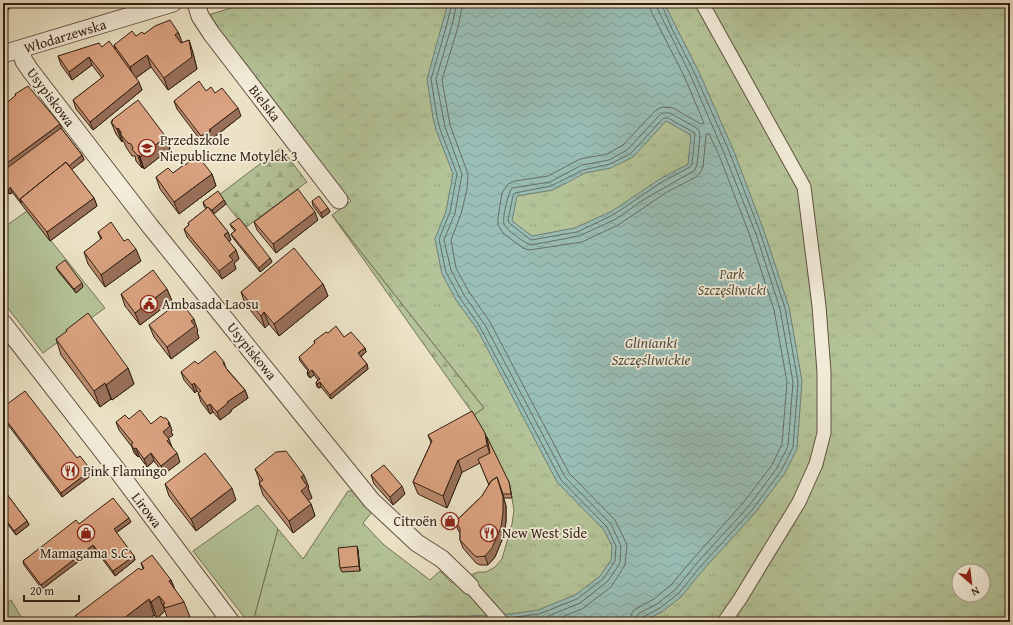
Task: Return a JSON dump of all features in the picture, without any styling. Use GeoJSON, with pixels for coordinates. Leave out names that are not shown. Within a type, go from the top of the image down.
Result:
{"type":"FeatureCollection","features":[{"type":"Feature","properties":{"kind":"street","name":"Włodarzewska"},"geometry":{"type":"LineString","coordinates":[[8,52],[135,8],[173,3]]}},
{"type":"Feature","properties":{"kind":"street","name":"Bielska"},"geometry":{"type":"LineString","coordinates":[[196,3],[200,16],[210,33],[339,200]]}},
{"type":"Feature","properties":{"kind":"street"},"geometry":{"type":"LineString","coordinates":[[702,3],[804,187],[819,306],[824,372],[824,433],[816,464],[799,502],[724,622]]}},
{"type":"Feature","properties":{"kind":"street","name":"Usypiskowa"},"geometry":{"type":"LineString","coordinates":[[8,52],[26,66],[150,226],[372,501],[417,543],[442,559],[474,589]]}},
{"type":"Feature","properties":{"kind":"street","name":"Lirowa"},"geometry":{"type":"LineString","coordinates":[[3,323],[118,470],[231,622]]}},
{"type":"Feature","properties":{"kind":"street"},"geometry":{"type":"LineString","coordinates":[[474,589],[502,622]]}},
{"type":"Feature","properties":{"kind":"green space","name":"Park Szczęśliwicki"},"geometry":{"type":"Polygon","coordinates":[[[248,3],[1010,3],[1010,622],[253,622],[278,529],[303,559],[348,491],[353,491],[372,512],[363,523],[384,545],[430,580],[440,571],[452,583],[478,572],[486,572],[495,567],[502,559],[512,524],[514,510],[510,487],[474,415],[484,408],[332,215],[351,201],[257,81],[208,15],[248,3]]]}},
{"type":"Feature","properties":{"kind":"green space"},"geometry":{"type":"Polygon","coordinates":[[[281,148],[307,182],[245,228],[219,195],[281,148]]]}},
{"type":"Feature","properties":{"kind":"green space"},"geometry":{"type":"Polygon","coordinates":[[[27,211],[105,308],[43,353],[3,302],[3,228],[27,211]]]}},
{"type":"Feature","properties":{"kind":"green space"},"geometry":{"type":"Polygon","coordinates":[[[332,215],[484,408],[474,415],[332,215]]]}},
{"type":"Feature","properties":{"kind":"green space"},"geometry":{"type":"Polygon","coordinates":[[[258,505],[278,529],[253,622],[248,622],[193,551],[258,505]]]}},
{"type":"Feature","properties":{"kind":"green space"},"geometry":{"type":"Polygon","coordinates":[[[11,600],[25,622],[3,622],[3,606],[11,600]]]}},
{"type":"Feature","properties":{"kind":"water","name":"Glinianki Szczęśliwickie"},"geometry":{"type":"Polygon","coordinates":[[[448,3],[664,3],[698,70],[733,149],[764,231],[789,307],[802,381],[797,449],[785,473],[755,513],[703,570],[682,596],[662,612],[641,622],[348,622],[362,619],[422,616],[510,614],[538,610],[575,595],[600,576],[611,560],[612,546],[604,530],[557,482],[477,329],[456,300],[442,274],[435,239],[446,211],[453,174],[436,130],[427,79],[448,3]],[[666,121],[633,157],[611,168],[585,173],[553,190],[517,196],[512,221],[532,236],[575,228],[612,211],[660,179],[688,164],[691,135],[666,121]]]}},
{"type":"Feature","properties":{"kind":"building"},"geometry":{"type":"Polygon","coordinates":[[[170,20],[178,32],[175,35],[181,43],[189,40],[192,57],[164,78],[147,55],[130,67],[114,45],[132,31],[136,36],[142,32],[144,34],[155,26],[170,20]]]}},
{"type":"Feature","properties":{"kind":"building"},"geometry":{"type":"Polygon","coordinates":[[[109,41],[139,82],[90,122],[73,100],[104,76],[89,57],[69,72],[58,56],[99,43],[102,47],[109,41]]]}},
{"type":"Feature","properties":{"kind":"building"},"geometry":{"type":"Polygon","coordinates":[[[199,81],[206,91],[211,87],[215,93],[222,88],[238,108],[209,130],[211,131],[201,136],[174,101],[199,81]]]}},
{"type":"Feature","properties":{"kind":"building"},"geometry":{"type":"Polygon","coordinates":[[[28,86],[60,124],[3,166],[3,132],[8,128],[3,121],[3,106],[16,95],[15,94],[28,86]]]}},
{"type":"Feature","properties":{"kind":"building"},"geometry":{"type":"Polygon","coordinates":[[[138,100],[166,137],[140,157],[132,149],[131,144],[128,143],[121,135],[118,128],[117,129],[111,122],[138,100]]]}},
{"type":"Feature","properties":{"kind":"building"},"geometry":{"type":"Polygon","coordinates":[[[3,123],[7,129],[3,132],[3,123]]]}},
{"type":"Feature","properties":{"kind":"building"},"geometry":{"type":"Polygon","coordinates":[[[61,128],[82,155],[69,166],[66,162],[20,199],[22,203],[10,187],[10,189],[3,193],[3,179],[6,182],[3,178],[3,171],[61,128]]]}},
{"type":"Feature","properties":{"kind":"building"},"geometry":{"type":"Polygon","coordinates":[[[198,156],[212,174],[174,202],[156,177],[168,168],[173,173],[198,156]]]}},
{"type":"Feature","properties":{"kind":"building"},"geometry":{"type":"Polygon","coordinates":[[[66,162],[94,198],[47,232],[20,199],[66,162]]]}},
{"type":"Feature","properties":{"kind":"building"},"geometry":{"type":"Polygon","coordinates":[[[298,189],[315,212],[273,244],[254,222],[298,189]]]}},
{"type":"Feature","properties":{"kind":"building"},"geometry":{"type":"Polygon","coordinates":[[[218,191],[224,200],[212,210],[208,207],[207,208],[203,202],[218,191]]]}},
{"type":"Feature","properties":{"kind":"building"},"geometry":{"type":"Polygon","coordinates":[[[319,196],[328,208],[321,213],[312,201],[319,196]]]}},
{"type":"Feature","properties":{"kind":"building"},"geometry":{"type":"Polygon","coordinates":[[[208,207],[228,232],[224,235],[236,250],[229,256],[233,260],[219,271],[184,229],[189,225],[188,223],[208,207]]]}},
{"type":"Feature","properties":{"kind":"building"},"geometry":{"type":"Polygon","coordinates":[[[239,218],[270,258],[259,268],[231,234],[236,230],[230,224],[239,218]]]}},
{"type":"Feature","properties":{"kind":"building"},"geometry":{"type":"Polygon","coordinates":[[[111,222],[124,241],[128,239],[136,249],[101,275],[84,252],[102,238],[98,232],[111,222]]]}},
{"type":"Feature","properties":{"kind":"building"},"geometry":{"type":"Polygon","coordinates":[[[294,248],[323,284],[274,324],[264,312],[261,316],[241,292],[294,248]]]}},
{"type":"Feature","properties":{"kind":"building"},"geometry":{"type":"Polygon","coordinates":[[[65,260],[82,283],[74,289],[56,267],[65,260]]]}},
{"type":"Feature","properties":{"kind":"building"},"geometry":{"type":"Polygon","coordinates":[[[153,270],[167,289],[135,313],[121,294],[153,270]]]}},
{"type":"Feature","properties":{"kind":"building"},"geometry":{"type":"Polygon","coordinates":[[[180,301],[194,319],[191,321],[195,326],[167,347],[149,325],[180,301]]]}},
{"type":"Feature","properties":{"kind":"building"},"geometry":{"type":"Polygon","coordinates":[[[88,313],[128,368],[106,385],[105,383],[94,391],[56,339],[88,313]]]}},
{"type":"Feature","properties":{"kind":"building"},"geometry":{"type":"Polygon","coordinates":[[[336,326],[344,337],[351,332],[365,348],[358,353],[367,364],[330,395],[320,382],[317,384],[316,382],[320,379],[312,370],[308,373],[307,372],[309,370],[299,357],[315,343],[314,341],[326,332],[328,333],[336,326]]]}},
{"type":"Feature","properties":{"kind":"building"},"geometry":{"type":"Polygon","coordinates":[[[215,351],[224,362],[223,363],[228,371],[245,390],[227,402],[228,403],[217,412],[210,404],[207,406],[198,393],[201,391],[194,383],[192,385],[181,372],[195,361],[198,364],[215,351]]]}},
{"type":"Feature","properties":{"kind":"building"},"geometry":{"type":"Polygon","coordinates":[[[25,391],[77,458],[80,456],[91,470],[61,493],[3,416],[3,407],[25,391]]]}},
{"type":"Feature","properties":{"kind":"building"},"geometry":{"type":"Polygon","coordinates":[[[140,410],[151,424],[161,416],[166,418],[169,422],[168,424],[170,426],[163,432],[169,439],[167,441],[177,453],[161,466],[151,453],[144,459],[136,448],[134,449],[131,444],[133,443],[116,422],[125,415],[129,419],[140,410]]]}},
{"type":"Feature","properties":{"kind":"building"},"geometry":{"type":"Polygon","coordinates":[[[472,411],[485,433],[487,445],[458,460],[443,496],[413,482],[432,441],[428,435],[472,411]]]}},
{"type":"Feature","properties":{"kind":"building"},"geometry":{"type":"Polygon","coordinates":[[[487,437],[509,482],[511,494],[503,494],[497,477],[491,481],[489,485],[478,459],[490,453],[487,437]]]}},
{"type":"Feature","properties":{"kind":"building"},"geometry":{"type":"Polygon","coordinates":[[[286,451],[304,475],[301,477],[307,486],[301,491],[311,504],[289,521],[259,483],[263,480],[255,469],[276,452],[286,451]]]}},
{"type":"Feature","properties":{"kind":"building"},"geometry":{"type":"Polygon","coordinates":[[[205,453],[232,488],[191,519],[165,484],[205,453]]]}},
{"type":"Feature","properties":{"kind":"building"},"geometry":{"type":"Polygon","coordinates":[[[384,465],[402,486],[390,497],[371,475],[384,465]]]}},
{"type":"Feature","properties":{"kind":"building"},"geometry":{"type":"Polygon","coordinates":[[[497,477],[503,497],[501,527],[492,548],[485,556],[477,557],[460,540],[460,528],[455,522],[482,496],[491,481],[497,477]]]}},
{"type":"Feature","properties":{"kind":"building"},"geometry":{"type":"Polygon","coordinates":[[[3,489],[27,521],[14,531],[3,516],[3,489]]]}},
{"type":"Feature","properties":{"kind":"building"},"geometry":{"type":"Polygon","coordinates":[[[113,498],[129,518],[114,529],[134,556],[113,571],[93,545],[41,585],[23,561],[76,520],[79,524],[113,498]]]}},
{"type":"Feature","properties":{"kind":"building"},"geometry":{"type":"Polygon","coordinates":[[[357,546],[359,566],[340,568],[338,548],[357,546]]]}},
{"type":"Feature","properties":{"kind":"building"},"geometry":{"type":"Polygon","coordinates":[[[152,555],[171,580],[169,581],[184,602],[165,608],[163,604],[165,603],[159,596],[151,602],[149,599],[119,622],[71,622],[76,618],[75,616],[139,568],[141,570],[144,568],[141,563],[152,555]]]}},
{"type":"Feature","properties":{"kind":"place","name":"Przedszkole Niepubliczne Motylek 3"},"geometry":{"type":"Point","coordinates":[147,148]}},
{"type":"Feature","properties":{"kind":"place","name":"Ambasada Laosu"},"geometry":{"type":"Point","coordinates":[149,304]}},
{"type":"Feature","properties":{"kind":"place","name":"Pink Flamingo"},"geometry":{"type":"Point","coordinates":[70,471]}},
{"type":"Feature","properties":{"kind":"place","name":"Citroën"},"geometry":{"type":"Point","coordinates":[450,521]}},
{"type":"Feature","properties":{"kind":"place","name":"Mamagama S.C."},"geometry":{"type":"Point","coordinates":[86,533]}},
{"type":"Feature","properties":{"kind":"place","name":"New West Side"},"geometry":{"type":"Point","coordinates":[489,533]}}]}
